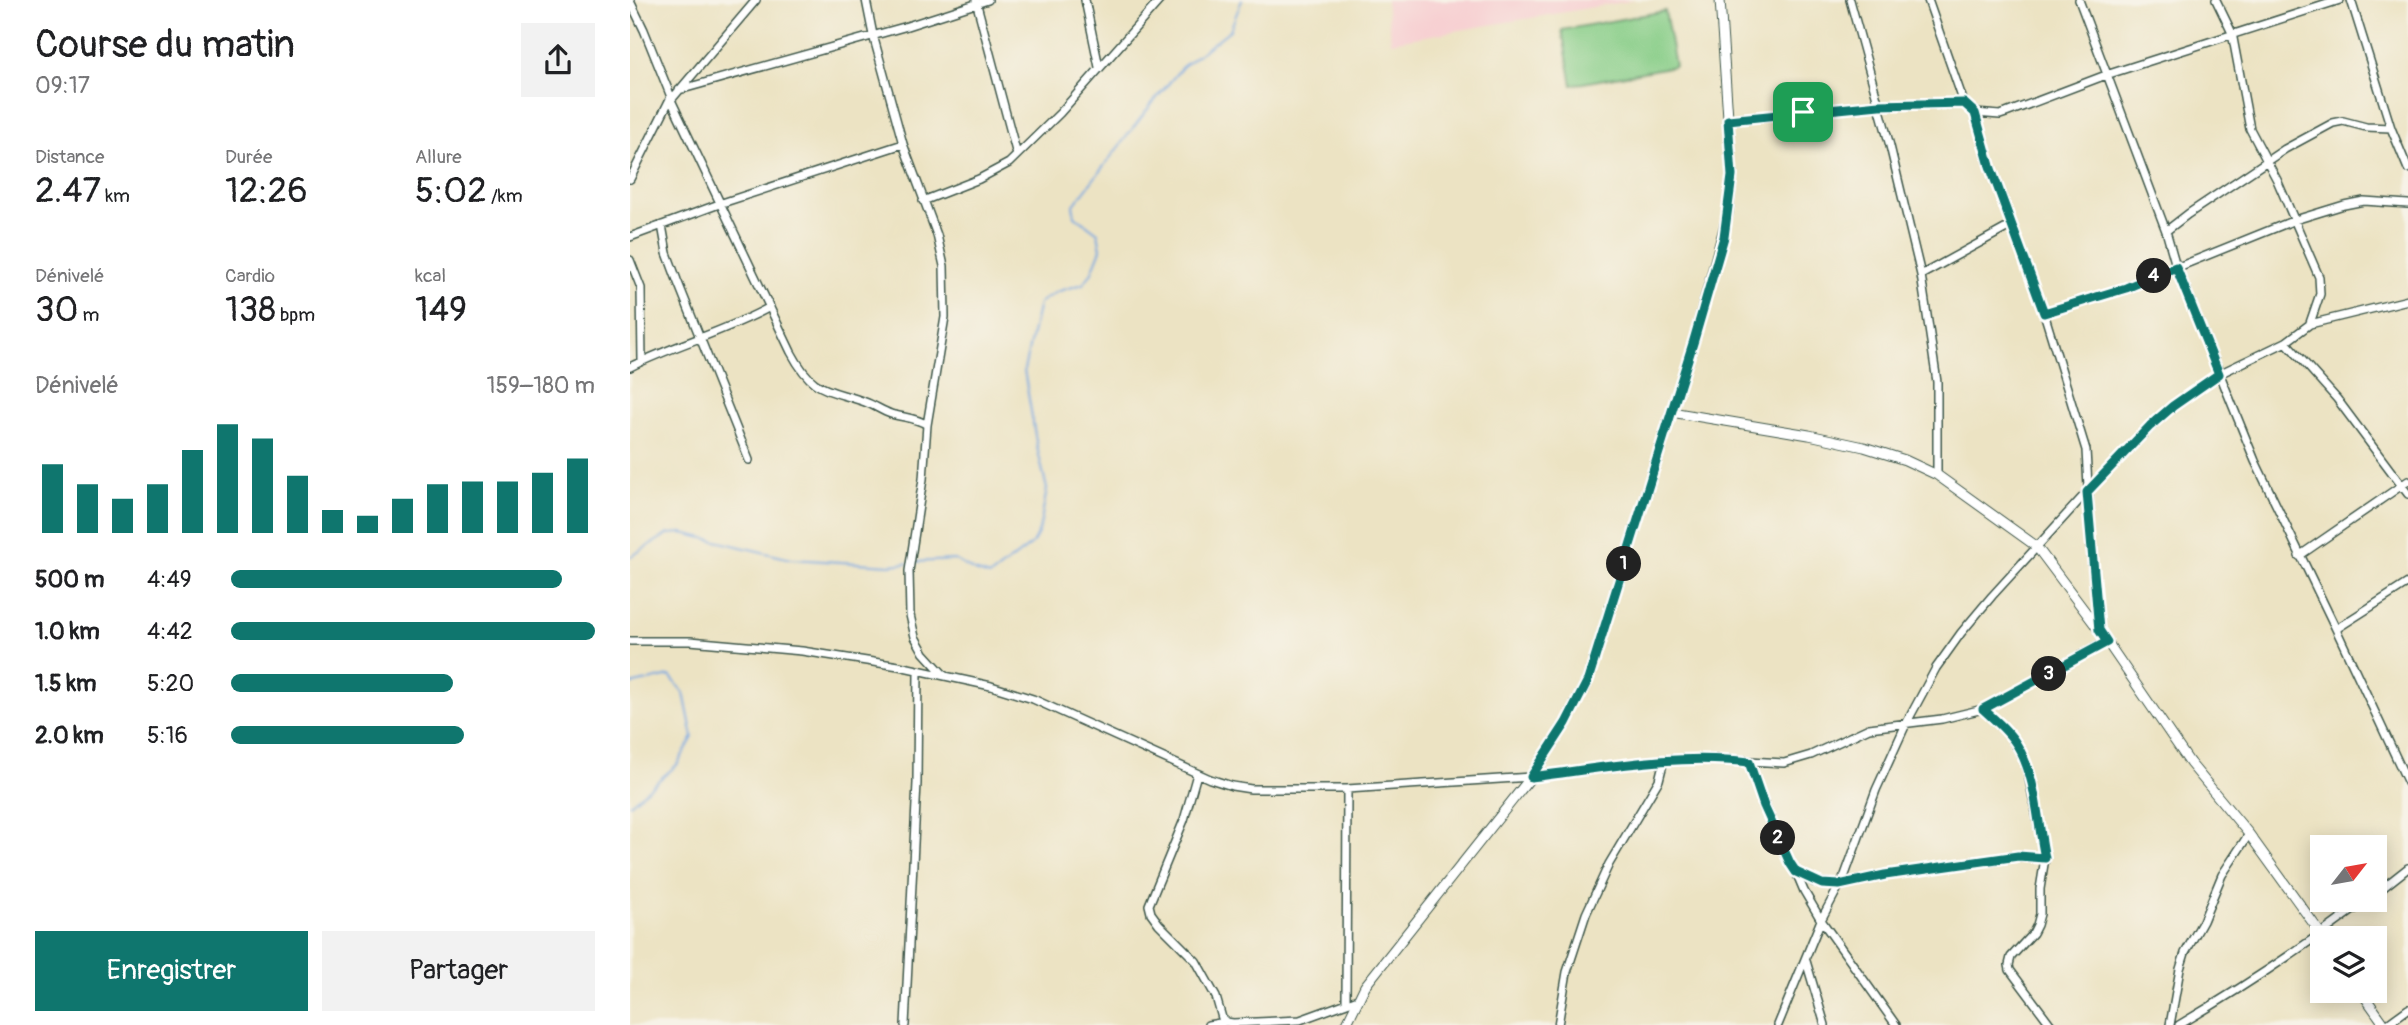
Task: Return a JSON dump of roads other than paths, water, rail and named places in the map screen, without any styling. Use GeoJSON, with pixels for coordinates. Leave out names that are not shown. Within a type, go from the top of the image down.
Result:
{"type":"FeatureCollection","features":[{"type":"Feature","properties":{"kind":"main road"},"geometry":{"type":"LineString","coordinates":[[1346,1025],[1357,999],[1388,954],[1531,777],[1566,723],[1588,680],[1716,263],[1728,213],[1732,176],[1720,0]]}},
{"type":"Feature","properties":{"kind":"main road"},"geometry":{"type":"LineString","coordinates":[[1671,412],[1809,435],[1864,447],[1905,460],[1937,475],[2036,546],[2099,630],[2190,762],[2249,834],[2315,926]]}},
{"type":"Feature","properties":{"kind":"main road"},"geometry":{"type":"LineString","coordinates":[[2369,1003],[2385,1025]]}},
{"type":"Feature","properties":{"kind":"street"},"geometry":{"type":"LineString","coordinates":[[630,179],[678,90],[757,0]]}},
{"type":"Feature","properties":{"kind":"street"},"geometry":{"type":"LineString","coordinates":[[866,0],[903,144],[942,252],[947,299],[946,317],[927,425],[923,479],[909,571],[915,638],[924,653],[945,676]]}},
{"type":"Feature","properties":{"kind":"street"},"geometry":{"type":"LineString","coordinates":[[678,90],[988,0]]}},
{"type":"Feature","properties":{"kind":"street"},"geometry":{"type":"LineString","coordinates":[[1085,0],[1099,67]]}},
{"type":"Feature","properties":{"kind":"street"},"geometry":{"type":"LineString","coordinates":[[923,201],[989,174],[1017,155],[1060,113],[1160,0]]}},
{"type":"Feature","properties":{"kind":"street"},"geometry":{"type":"LineString","coordinates":[[1850,0],[1921,275],[1937,382],[1937,475]]}},
{"type":"Feature","properties":{"kind":"street"},"geometry":{"type":"LineString","coordinates":[[1928,0],[1964,103],[1975,113],[1990,166],[2044,313],[2086,450],[2099,630]]}},
{"type":"Feature","properties":{"kind":"street"},"geometry":{"type":"LineString","coordinates":[[2079,0],[2166,231],[2176,267],[2255,461],[2408,783]]}},
{"type":"Feature","properties":{"kind":"street"},"geometry":{"type":"LineString","coordinates":[[2216,0],[2232,33],[2250,129],[2277,180],[2321,286],[2310,324]]}},
{"type":"Feature","properties":{"kind":"street"},"geometry":{"type":"LineString","coordinates":[[1975,113],[2000,115],[2106,75],[2340,0]]}},
{"type":"Feature","properties":{"kind":"street"},"geometry":{"type":"LineString","coordinates":[[2351,0],[2391,128],[2408,169]]}},
{"type":"Feature","properties":{"kind":"street"},"geometry":{"type":"LineString","coordinates":[[630,1],[670,92],[671,100],[797,365],[813,384],[887,413],[917,419],[927,425]]}},
{"type":"Feature","properties":{"kind":"street"},"geometry":{"type":"LineString","coordinates":[[977,2],[1017,155]]}},
{"type":"Feature","properties":{"kind":"street"},"geometry":{"type":"LineString","coordinates":[[1728,120],[1879,105],[1964,103]]}},
{"type":"Feature","properties":{"kind":"street"},"geometry":{"type":"LineString","coordinates":[[2166,231],[2297,142],[2338,122],[2391,128]]}},
{"type":"Feature","properties":{"kind":"street"},"geometry":{"type":"LineString","coordinates":[[630,237],[722,203],[903,144]]}},
{"type":"Feature","properties":{"kind":"street"},"geometry":{"type":"LineString","coordinates":[[2044,313],[2126,288],[2295,220],[2364,201],[2408,204]]}},
{"type":"Feature","properties":{"kind":"street"},"geometry":{"type":"LineString","coordinates":[[662,225],[667,253],[748,460]]}},
{"type":"Feature","properties":{"kind":"street"},"geometry":{"type":"LineString","coordinates":[[1921,275],[2012,225]]}},
{"type":"Feature","properties":{"kind":"street"},"geometry":{"type":"LineString","coordinates":[[630,260],[641,288],[642,361]]}},
{"type":"Feature","properties":{"kind":"street"},"geometry":{"type":"LineString","coordinates":[[1778,1025],[1821,920],[1857,844],[1906,723],[1936,668],[1961,634],[2036,546],[2150,426],[2173,406],[2219,374],[2286,342],[2318,320],[2347,316],[2408,299]]}},
{"type":"Feature","properties":{"kind":"street"},"geometry":{"type":"LineString","coordinates":[[630,367],[698,337],[722,331],[770,307]]}},
{"type":"Feature","properties":{"kind":"street"},"geometry":{"type":"LineString","coordinates":[[2286,342],[2337,399],[2400,487],[2408,494]]}},
{"type":"Feature","properties":{"kind":"street"},"geometry":{"type":"LineString","coordinates":[[2299,556],[2408,481]]}},
{"type":"Feature","properties":{"kind":"street"},"geometry":{"type":"LineString","coordinates":[[2336,629],[2408,583]]}},
{"type":"Feature","properties":{"kind":"street"},"geometry":{"type":"LineString","coordinates":[[630,641],[751,645],[918,670],[991,686],[1033,699],[1197,774],[1232,786],[1251,789],[1347,789],[1531,777],[1664,760],[1794,761],[1869,728],[1962,716],[1983,709],[2107,642]]}},
{"type":"Feature","properties":{"kind":"street"},"geometry":{"type":"LineString","coordinates":[[905,1025],[917,783],[918,670]]}},
{"type":"Feature","properties":{"kind":"street"},"geometry":{"type":"LineString","coordinates":[[1983,709],[2010,735],[2026,763],[2031,780],[2045,858],[2039,889],[2040,914],[2038,925],[2011,957],[2009,965],[2051,1025]]}},
{"type":"Feature","properties":{"kind":"street"},"geometry":{"type":"LineString","coordinates":[[1558,1025],[1567,972],[1586,914],[1609,864],[1654,790],[1664,760]]}},
{"type":"Feature","properties":{"kind":"street"},"geometry":{"type":"LineString","coordinates":[[1749,762],[1779,841],[1804,891],[1821,920],[1896,1025]]}},
{"type":"Feature","properties":{"kind":"street"},"geometry":{"type":"LineString","coordinates":[[1197,774],[1184,820],[1149,905],[1159,924],[1196,961],[1216,997],[1226,1023]]}},
{"type":"Feature","properties":{"kind":"street"},"geometry":{"type":"LineString","coordinates":[[1346,1003],[1347,789]]}},
{"type":"Feature","properties":{"kind":"street"},"geometry":{"type":"LineString","coordinates":[[2170,1025],[2185,953],[2203,922],[2222,875],[2249,834]]}},
{"type":"Feature","properties":{"kind":"street"},"geometry":{"type":"LineString","coordinates":[[1796,872],[1822,884],[1839,885],[1885,875],[2018,856],[2045,858]]}},
{"type":"Feature","properties":{"kind":"street"},"geometry":{"type":"LineString","coordinates":[[2387,885],[2408,868]]}},
{"type":"Feature","properties":{"kind":"street"},"geometry":{"type":"LineString","coordinates":[[2334,926],[2352,912]]}},
{"type":"Feature","properties":{"kind":"street"},"geometry":{"type":"LineString","coordinates":[[2179,1025],[2219,1003],[2310,944]]}},
{"type":"Feature","properties":{"kind":"street"},"geometry":{"type":"LineString","coordinates":[[1806,960],[1825,1025]]}},
{"type":"Feature","properties":{"kind":"street"},"geometry":{"type":"LineString","coordinates":[[1208,1025],[1300,1020],[1357,999]]}},
{"type":"Feature","properties":{"kind":"street"},"geometry":{"type":"LineString","coordinates":[[2385,1025],[2408,1009]]}},
{"type":"Feature","properties":{"kind":"waterway"},"geometry":{"type":"LineString","coordinates":[[913,562],[955,560],[974,571],[990,576],[1032,544],[1039,531],[1047,489],[1024,370],[1039,303],[1056,292],[1083,284],[1091,274],[1101,249],[1098,233],[1075,216],[1073,206],[1182,67],[1230,30],[1242,0]]}},
{"type":"Feature","properties":{"kind":"waterway"},"geometry":{"type":"LineString","coordinates":[[630,557],[668,534],[683,533],[791,559],[890,565],[908,563]]}},
{"type":"Feature","properties":{"kind":"waterway"},"geometry":{"type":"LineString","coordinates":[[630,685],[670,676],[684,693],[693,737],[677,765],[630,804]]}}]}
